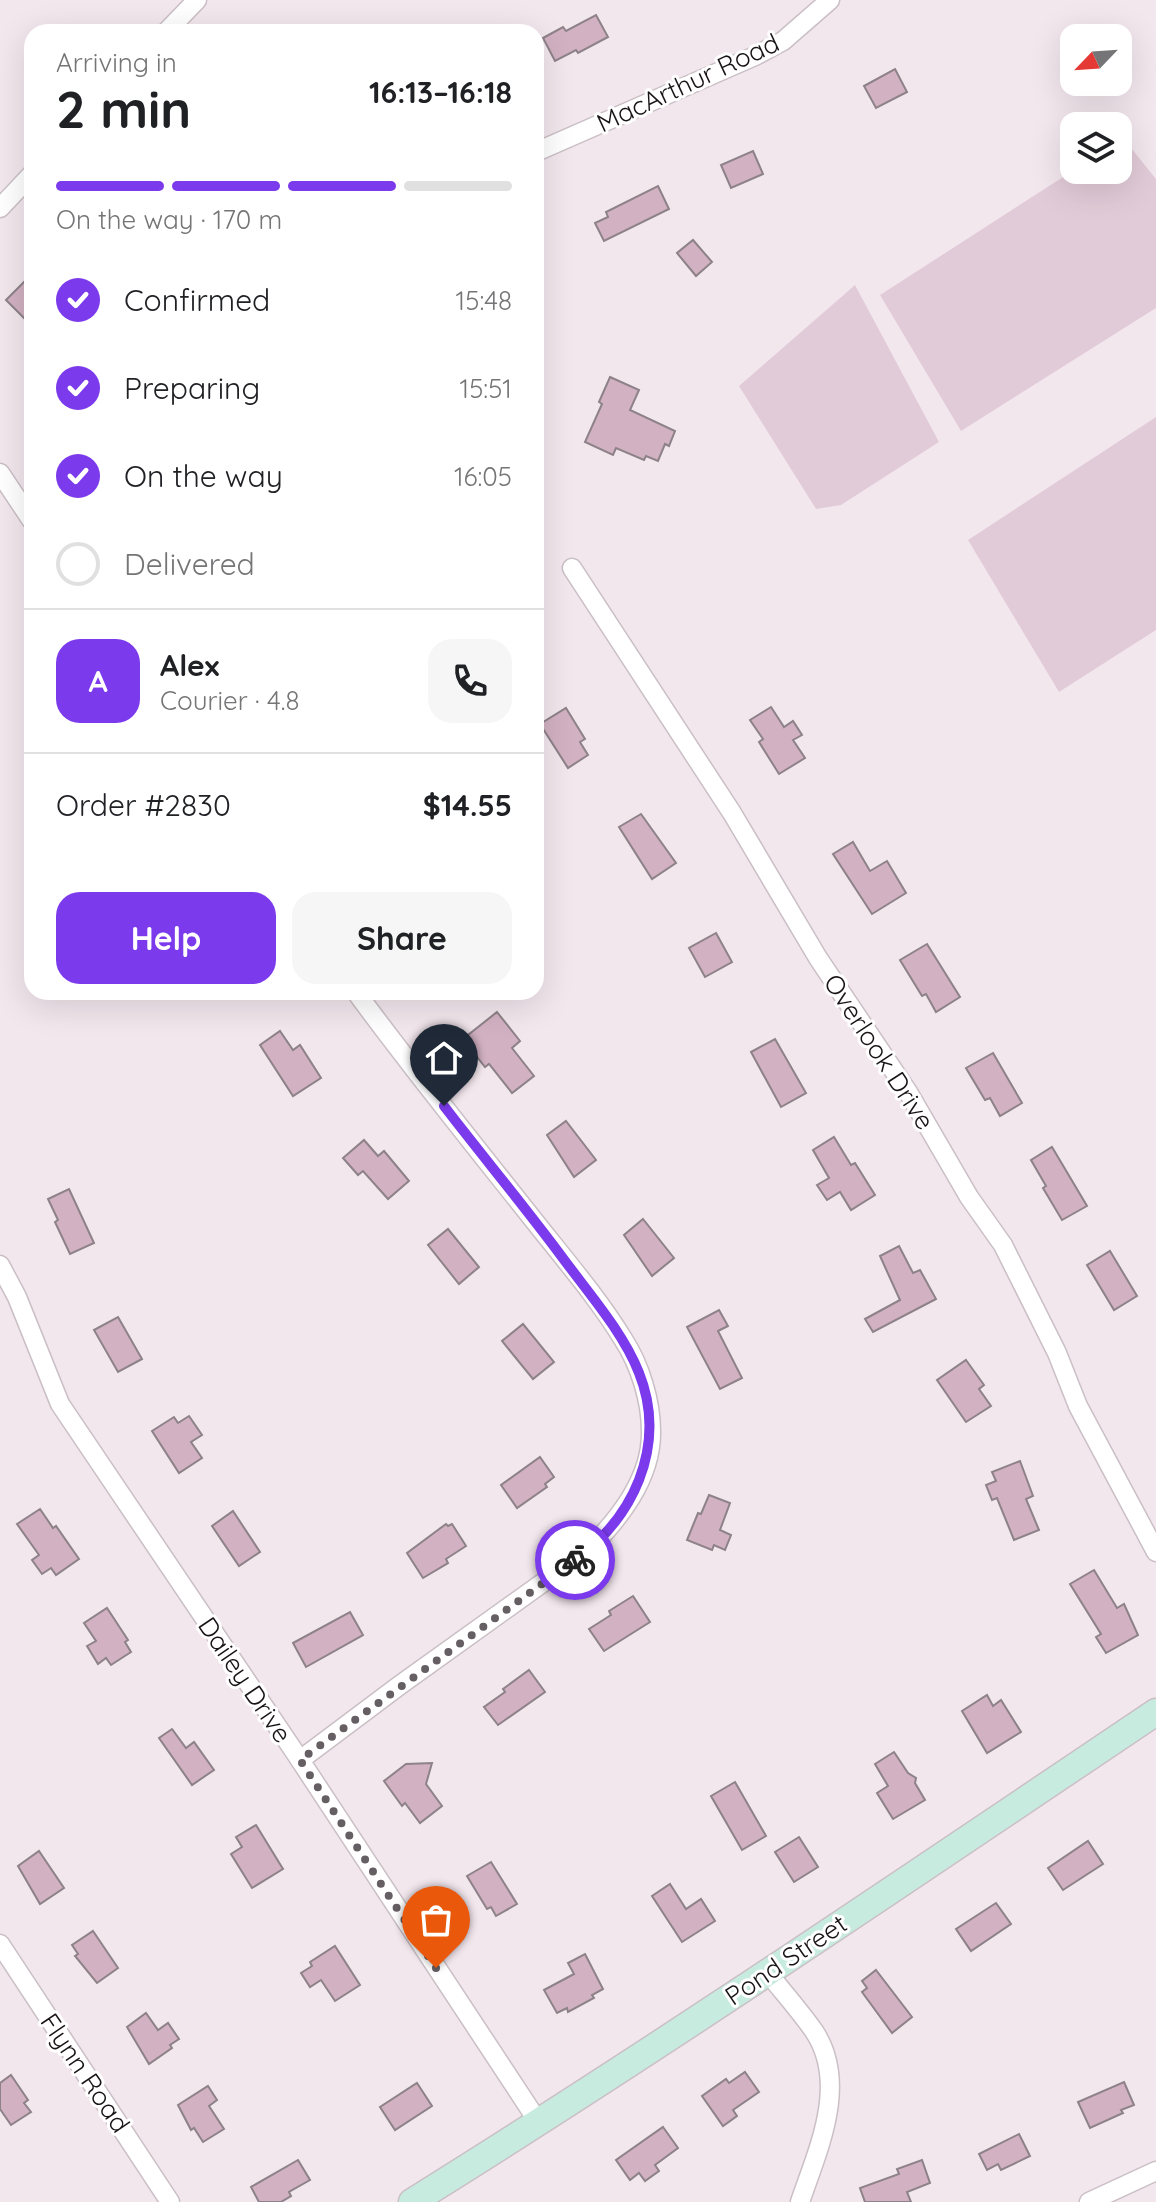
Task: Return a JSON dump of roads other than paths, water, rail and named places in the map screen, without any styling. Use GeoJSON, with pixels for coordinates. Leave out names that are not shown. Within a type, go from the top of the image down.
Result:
{"type":"FeatureCollection","features":[{"type":"Feature","properties":{"kind":"main road","name":"Pond Street"},"geometry":{"type":"LineString","coordinates":[[412,2202],[768,1973],[1156,1712]]}},
{"type":"Feature","properties":{"kind":"street"},"geometry":{"type":"LineString","coordinates":[[174,24],[197,0]]}},
{"type":"Feature","properties":{"kind":"street","name":"MacArthur Road"},"geometry":{"type":"LineString","coordinates":[[544,148],[755,56],[783,41],[830,0]]}},
{"type":"Feature","properties":{"kind":"street"},"geometry":{"type":"LineString","coordinates":[[0,208],[24,182]]}},
{"type":"Feature","properties":{"kind":"street"},"geometry":{"type":"LineString","coordinates":[[0,473],[24,509]]}},
{"type":"Feature","properties":{"kind":"street","name":"Overlook Drive"},"geometry":{"type":"LineString","coordinates":[[572,568],[732,813],[818,958],[908,1092],[969,1197],[1003,1245],[1031,1298],[1078,1406],[1156,1552]]}},
{"type":"Feature","properties":{"kind":"street"},"geometry":{"type":"LineString","coordinates":[[300,1760],[587,1551],[630,1502],[647,1457],[651,1432],[643,1381],[624,1340],[362,1000]]}},
{"type":"Feature","properties":{"kind":"street","name":"Dailey Drive"},"geometry":{"type":"LineString","coordinates":[[0,1265],[17,1297],[60,1404],[539,2123]]}},
{"type":"Feature","properties":{"kind":"street","name":"Flynn Road"},"geometry":{"type":"LineString","coordinates":[[0,1944],[170,2202]]}},
{"type":"Feature","properties":{"kind":"street"},"geometry":{"type":"LineString","coordinates":[[768,1973],[815,2032],[826,2056],[828,2118],[800,2202]]}},
{"type":"Feature","properties":{"kind":"street"},"geometry":{"type":"LineString","coordinates":[[1089,2202],[1156,2171]]}}]}
